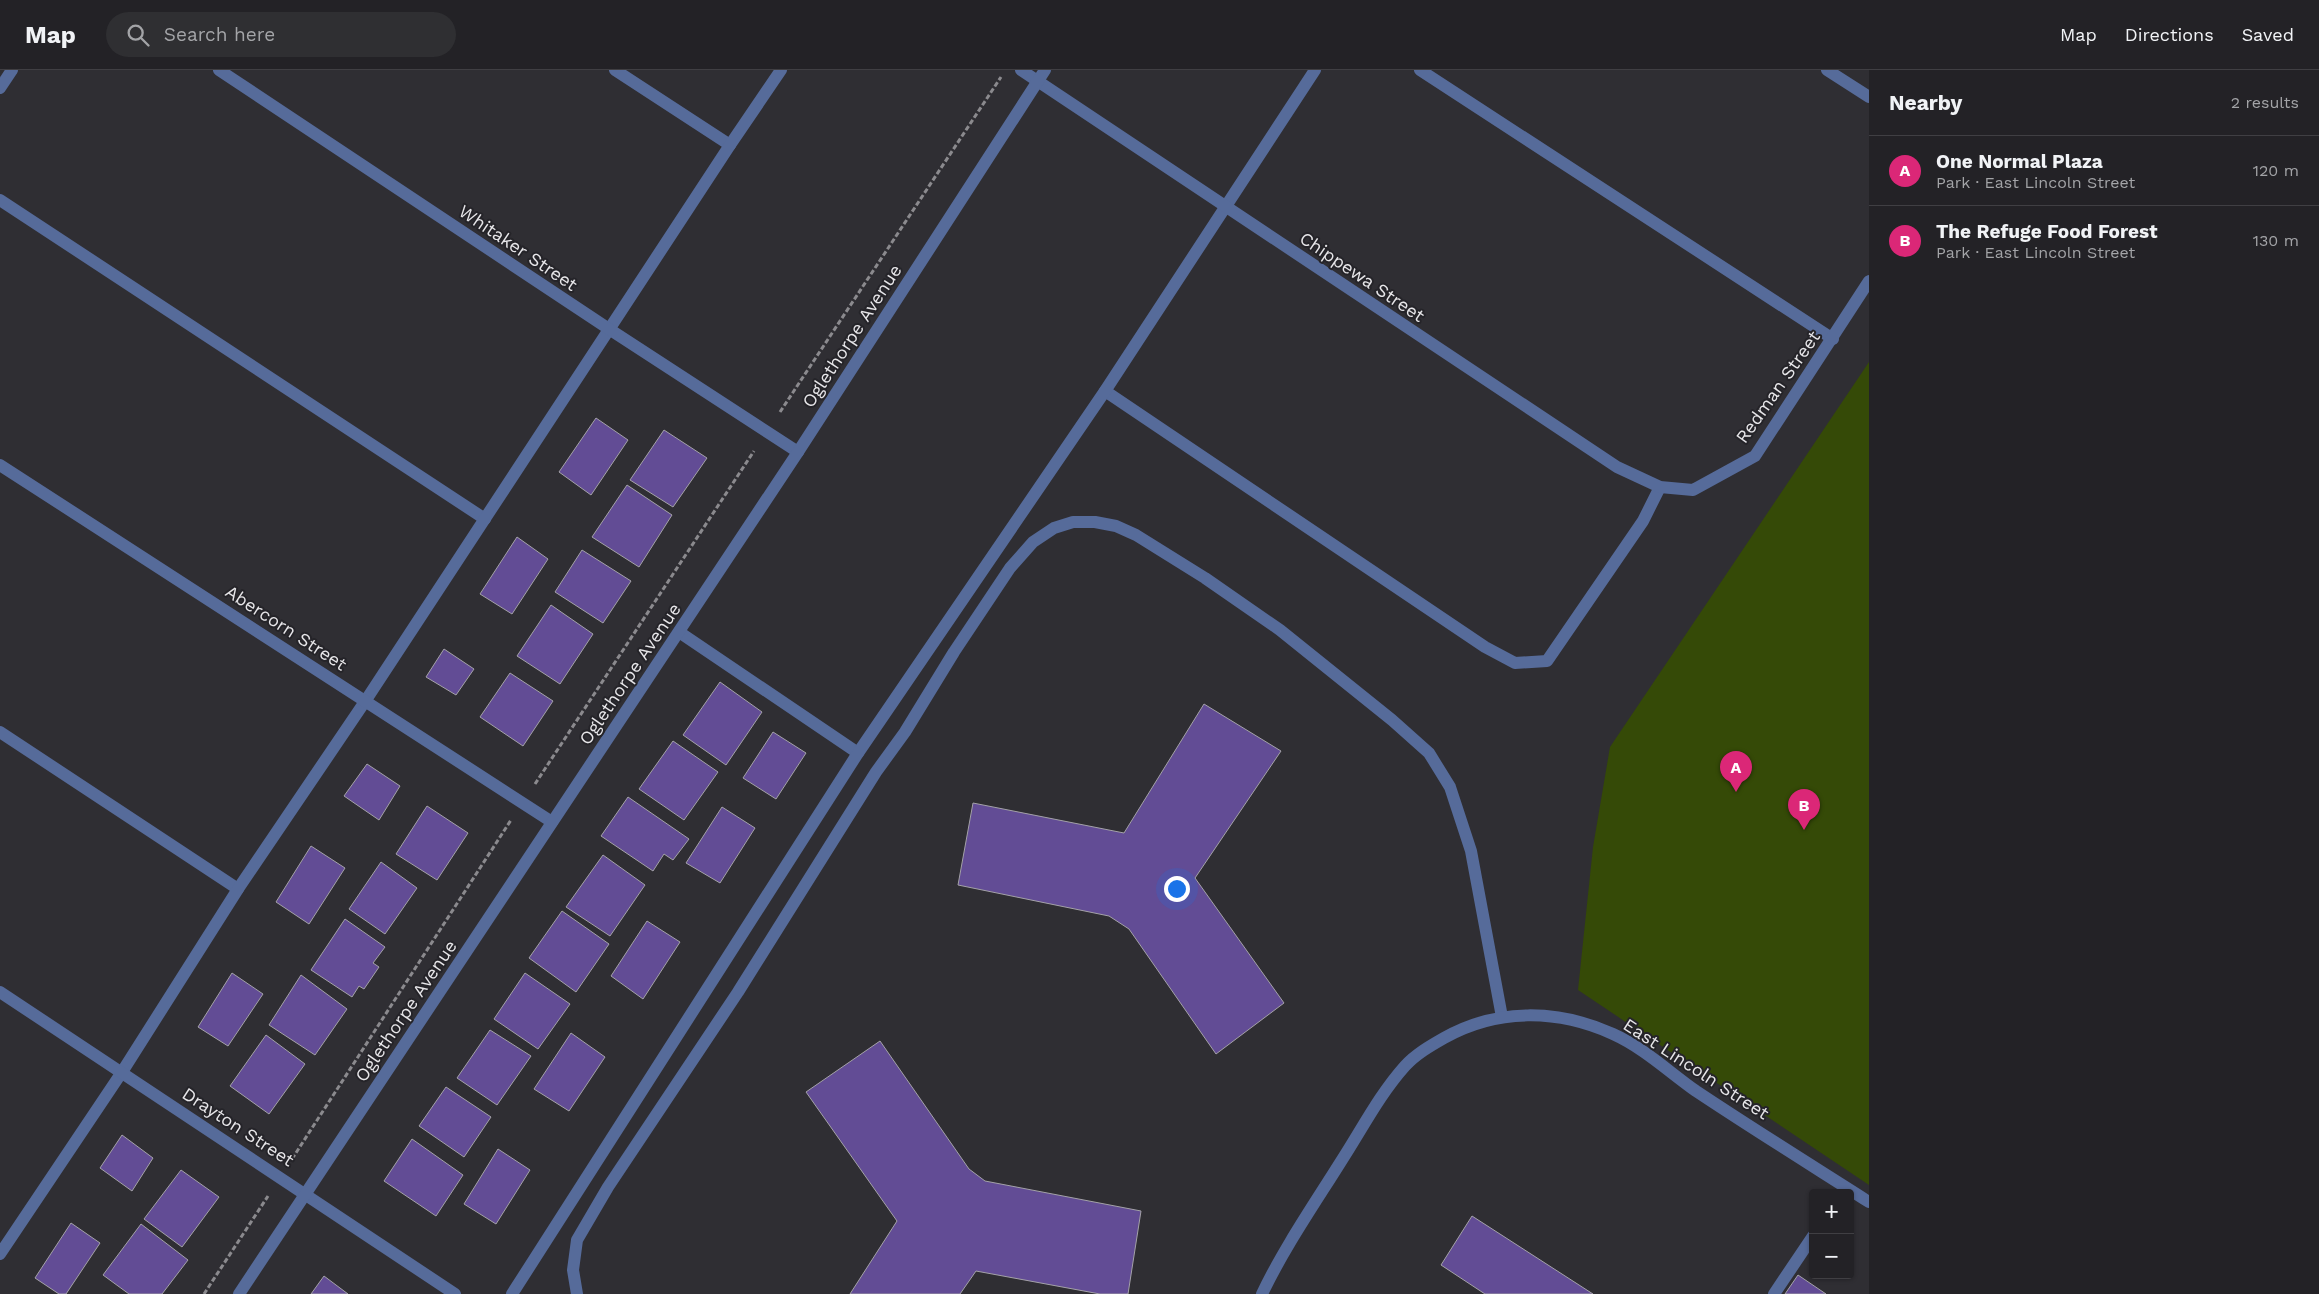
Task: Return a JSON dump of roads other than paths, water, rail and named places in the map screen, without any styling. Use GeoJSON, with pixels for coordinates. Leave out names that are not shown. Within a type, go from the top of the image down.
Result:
{"type":"FeatureCollection","features":[{"type":"Feature","properties":{"kind":"street"},"geometry":{"type":"LineString","coordinates":[[0,88],[12,70]]}},
{"type":"Feature","properties":{"kind":"street","name":"Whitaker Street"},"geometry":{"type":"LineString","coordinates":[[219,70],[608,329],[798,452]]}},
{"type":"Feature","properties":{"kind":"street"},"geometry":{"type":"LineString","coordinates":[[615,70],[730,145]]}},
{"type":"Feature","properties":{"kind":"street"},"geometry":{"type":"LineString","coordinates":[[0,1254],[122,1072],[238,889],[366,700],[608,329],[782,70]]}},
{"type":"Feature","properties":{"kind":"street","name":"Chippewa Street"},"geometry":{"type":"LineString","coordinates":[[1021,70],[1041,76],[1226,208],[1617,467],[1660,487],[1693,490]]}},
{"type":"Feature","properties":{"kind":"street"},"geometry":{"type":"LineString","coordinates":[[512,1294],[858,753],[1105,391],[1315,70]]}},
{"type":"Feature","properties":{"kind":"street"},"geometry":{"type":"LineString","coordinates":[[1420,70],[1833,339]]}},
{"type":"Feature","properties":{"kind":"street"},"geometry":{"type":"LineString","coordinates":[[1827,70],[1869,97]]}},
{"type":"Feature","properties":{"kind":"street","name":"Oglethorpe Avenue"},"geometry":{"type":"LineString","coordinates":[[239,1294],[798,452],[1041,76]]}},
{"type":"Feature","properties":{"kind":"street"},"geometry":{"type":"LineString","coordinates":[[0,200],[485,519]]}},
{"type":"Feature","properties":{"kind":"street","name":"Redman Street"},"geometry":{"type":"LineString","coordinates":[[1693,490],[1755,456],[1869,281]]}},
{"type":"Feature","properties":{"kind":"street"},"geometry":{"type":"LineString","coordinates":[[1105,391],[1485,646],[1515,663],[1548,661],[1643,521],[1660,487]]}},
{"type":"Feature","properties":{"kind":"street","name":"Abercorn Street"},"geometry":{"type":"LineString","coordinates":[[0,465],[552,822]]}},
{"type":"Feature","properties":{"kind":"street"},"geometry":{"type":"LineString","coordinates":[[577,1294],[573,1270],[577,1240],[608,1186],[738,992],[876,772],[905,732],[954,652],[1010,568],[1033,542],[1054,528],[1067,524],[1095,522],[1116,526],[1136,535],[1198,574],[1280,630],[1392,720],[1428,753],[1450,787],[1471,851],[1502,1017]]}},
{"type":"Feature","properties":{"kind":"street"},"geometry":{"type":"LineString","coordinates":[[679,632],[858,753]]}},
{"type":"Feature","properties":{"kind":"street"},"geometry":{"type":"LineString","coordinates":[[0,732],[238,889]]}},
{"type":"Feature","properties":{"kind":"street","name":"Drayton Street"},"geometry":{"type":"LineString","coordinates":[[0,992],[306,1193],[455,1294]]}},
{"type":"Feature","properties":{"kind":"street","name":"East Lincoln Street"},"geometry":{"type":"LineString","coordinates":[[1262,1294],[1279,1260],[1294,1236],[1385,1093],[1405,1066],[1424,1049],[1464,1027],[1502,1017],[1536,1014],[1590,1024],[1615,1035],[1637,1048],[1843,1189]]}},
{"type":"Feature","properties":{"kind":"street","name":"East Lincoln Street"},"geometry":{"type":"LineString","coordinates":[[1854,1195],[1869,1202]]}},
{"type":"Feature","properties":{"kind":"street"},"geometry":{"type":"LineString","coordinates":[[1774,1294],[1809,1242]]}},
{"type":"Feature","properties":{"kind":"place","name":"One Normal Plaza"},"geometry":{"type":"Point","coordinates":[1736,792]}},
{"type":"Feature","properties":{"kind":"place","name":"The Refuge Food Forest"},"geometry":{"type":"Point","coordinates":[1804,830]}}]}
